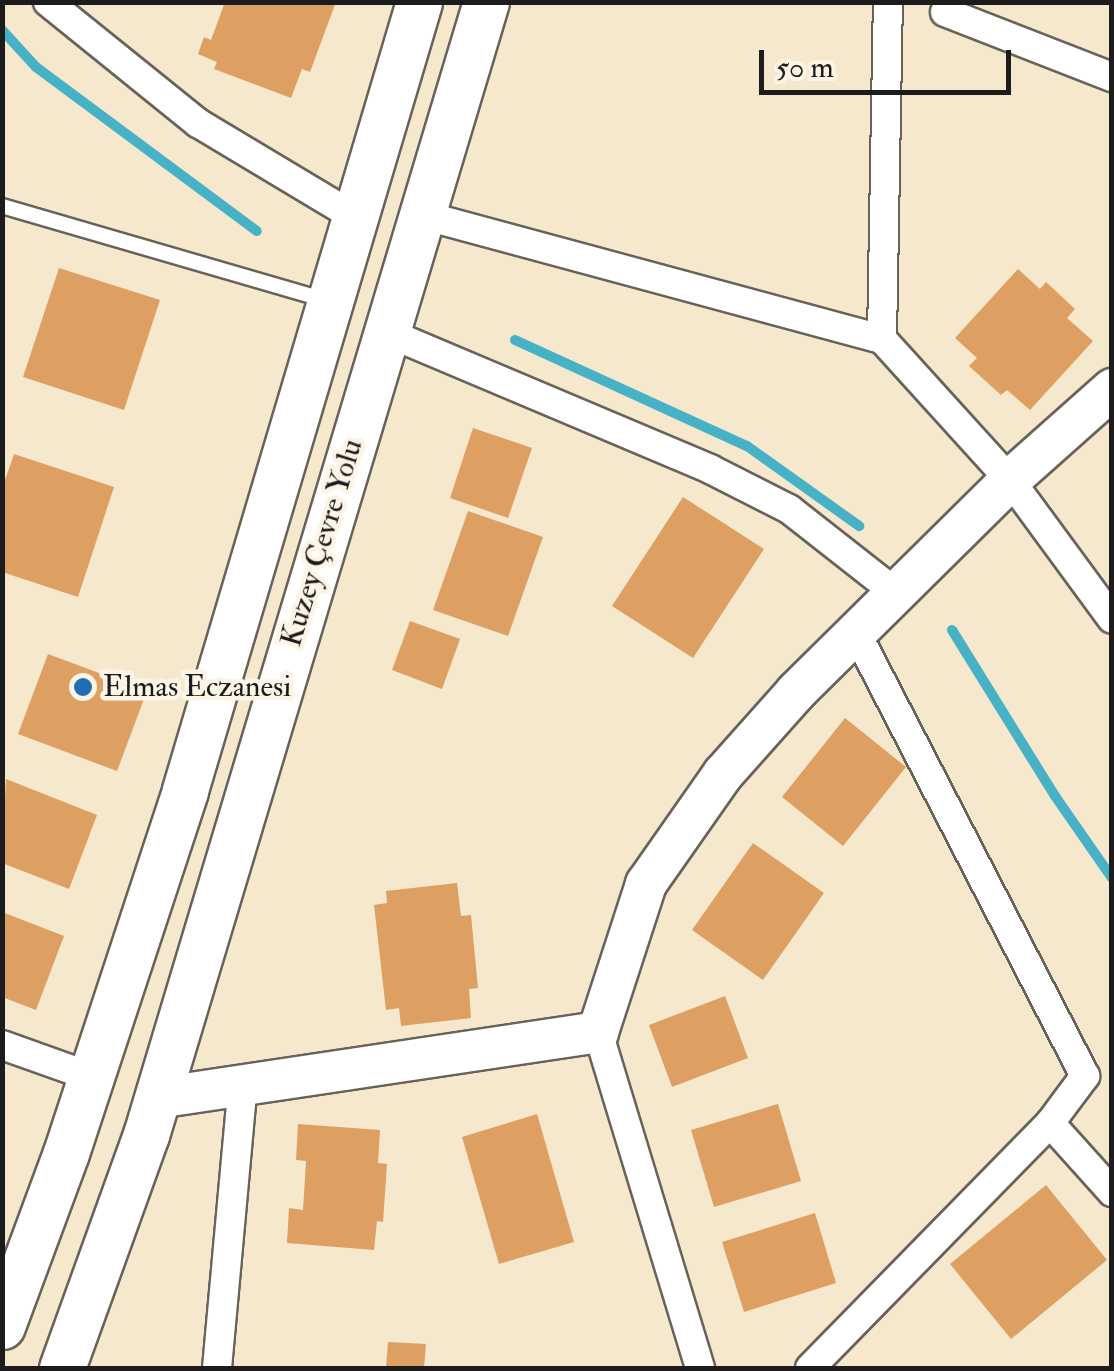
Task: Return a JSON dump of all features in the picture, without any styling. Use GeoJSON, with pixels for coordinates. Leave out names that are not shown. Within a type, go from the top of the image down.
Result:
{"type":"FeatureCollection","features":[{"type":"Feature","properties":{"kind":"main road","name":"Kuzey Çevre Yolu"},"geometry":{"type":"LineString","coordinates":[[2,1326],[66,1153],[184,790],[419,2]]}},
{"type":"Feature","properties":{"kind":"main road","name":"Kuzey Çevre Yolu"},"geometry":{"type":"LineString","coordinates":[[62,1368],[156,1098],[486,2]]}},
{"type":"Feature","properties":{"kind":"street"},"geometry":{"type":"LineString","coordinates":[[48,2],[198,123],[355,218]]}},
{"type":"Feature","properties":{"kind":"street"},"geometry":{"type":"LineString","coordinates":[[882,339],[888,2]]}},
{"type":"Feature","properties":{"kind":"street"},"geometry":{"type":"LineString","coordinates":[[945,12],[1112,76]]}},
{"type":"Feature","properties":{"kind":"street"},"geometry":{"type":"LineString","coordinates":[[422,215],[882,339],[1010,480],[1112,619]]}},
{"type":"Feature","properties":{"kind":"street"},"geometry":{"type":"LineString","coordinates":[[386,332],[742,484],[788,509],[896,593]]}},
{"type":"Feature","properties":{"kind":"street"},"geometry":{"type":"LineString","coordinates":[[700,1368],[598,1032],[646,884],[722,774],[1010,480],[1112,388]]}},
{"type":"Feature","properties":{"kind":"street"},"geometry":{"type":"LineString","coordinates":[[810,1368],[1050,1123],[1084,1076],[856,633]]}},
{"type":"Feature","properties":{"kind":"street"},"geometry":{"type":"LineString","coordinates":[[156,1098],[598,1032]]}},
{"type":"Feature","properties":{"kind":"street"},"geometry":{"type":"LineString","coordinates":[[2,1045],[89,1076]]}},
{"type":"Feature","properties":{"kind":"street"},"geometry":{"type":"LineString","coordinates":[[217,1368],[243,1085]]}},
{"type":"Feature","properties":{"kind":"street"},"geometry":{"type":"LineString","coordinates":[[1050,1123],[1112,1192]]}},
{"type":"Feature","properties":{"kind":"lane"},"geometry":{"type":"LineString","coordinates":[[2,206],[330,302]]}},
{"type":"Feature","properties":{"kind":"building"},"geometry":{"type":"Polygon","coordinates":[[[225,2],[336,2],[310,72],[302,69],[291,98],[214,69],[217,62],[198,54],[204,37],[211,40],[225,2]]]}},
{"type":"Feature","properties":{"kind":"building"},"geometry":{"type":"Polygon","coordinates":[[[59,268],[160,300],[124,410],[23,377],[59,268]]]}},
{"type":"Feature","properties":{"kind":"building"},"geometry":{"type":"Polygon","coordinates":[[[1018,269],[1040,289],[1046,282],[1075,309],[1067,318],[1093,341],[1030,410],[1007,390],[1001,395],[969,366],[977,358],[955,338],[1018,269]]]}},
{"type":"Feature","properties":{"kind":"building"},"geometry":{"type":"Polygon","coordinates":[[[473,428],[532,448],[508,518],[450,498],[473,428]]]}},
{"type":"Feature","properties":{"kind":"building"},"geometry":{"type":"Polygon","coordinates":[[[14,454],[114,487],[78,597],[2,572],[2,489],[14,454]]]}},
{"type":"Feature","properties":{"kind":"building"},"geometry":{"type":"Polygon","coordinates":[[[683,497],[764,549],[693,658],[612,606],[683,497]]]}},
{"type":"Feature","properties":{"kind":"building"},"geometry":{"type":"Polygon","coordinates":[[[468,511],[543,537],[508,636],[433,610],[468,511]]]}},
{"type":"Feature","properties":{"kind":"building"},"geometry":{"type":"Polygon","coordinates":[[[410,621],[460,639],[442,689],[392,670],[410,621]]]}},
{"type":"Feature","properties":{"kind":"building"},"geometry":{"type":"Polygon","coordinates":[[[48,654],[147,691],[117,771],[18,734],[48,654]]]}},
{"type":"Feature","properties":{"kind":"building"},"geometry":{"type":"Polygon","coordinates":[[[845,718],[906,767],[843,846],[782,797],[845,718]]]}},
{"type":"Feature","properties":{"kind":"building"},"geometry":{"type":"Polygon","coordinates":[[[6,779],[97,815],[69,889],[2,863],[6,779]]]}},
{"type":"Feature","properties":{"kind":"building"},"geometry":{"type":"Polygon","coordinates":[[[753,843],[824,893],[763,980],[692,930],[753,843]]]}},
{"type":"Feature","properties":{"kind":"building"},"geometry":{"type":"Polygon","coordinates":[[[457,883],[461,916],[471,915],[478,988],[469,989],[471,1018],[401,1026],[399,1008],[386,1010],[374,905],[387,903],[386,891],[457,883]]]}},
{"type":"Feature","properties":{"kind":"building"},"geometry":{"type":"Polygon","coordinates":[[[2,912],[64,936],[36,1010],[2,997],[2,912]]]}},
{"type":"Feature","properties":{"kind":"building"},"geometry":{"type":"Polygon","coordinates":[[[725,996],[748,1058],[672,1087],[649,1025],[725,996]]]}},
{"type":"Feature","properties":{"kind":"building"},"geometry":{"type":"Polygon","coordinates":[[[778,1104],[801,1181],[714,1207],[691,1130],[778,1104]]]}},
{"type":"Feature","properties":{"kind":"building"},"geometry":{"type":"Polygon","coordinates":[[[537,1114],[574,1242],[499,1264],[462,1137],[537,1114]]]}},
{"type":"Feature","properties":{"kind":"building"},"geometry":{"type":"Polygon","coordinates":[[[298,1124],[380,1130],[378,1163],[387,1164],[383,1222],[377,1221],[374,1250],[287,1243],[289,1208],[303,1210],[306,1161],[296,1160],[298,1124]]]}},
{"type":"Feature","properties":{"kind":"building"},"geometry":{"type":"Polygon","coordinates":[[[1046,1185],[1107,1260],[1011,1339],[950,1264],[1046,1185]]]}},
{"type":"Feature","properties":{"kind":"building"},"geometry":{"type":"Polygon","coordinates":[[[815,1213],[836,1283],[744,1312],[722,1242],[815,1213]]]}},
{"type":"Feature","properties":{"kind":"building"},"geometry":{"type":"Polygon","coordinates":[[[388,1342],[426,1344],[424,1368],[386,1368],[388,1342]]]}},
{"type":"Feature","properties":{"kind":"waterway"},"geometry":{"type":"LineString","coordinates":[[2,30],[36,67],[257,231]]}},
{"type":"Feature","properties":{"kind":"waterway"},"geometry":{"type":"LineString","coordinates":[[515,340],[747,446],[859,526]]}},
{"type":"Feature","properties":{"kind":"waterway"},"geometry":{"type":"LineString","coordinates":[[952,630],[1055,796],[1112,878]]}},
{"type":"Feature","properties":{"kind":"place","name":"Elmas Eczanesi"},"geometry":{"type":"Point","coordinates":[83,687]}}]}
